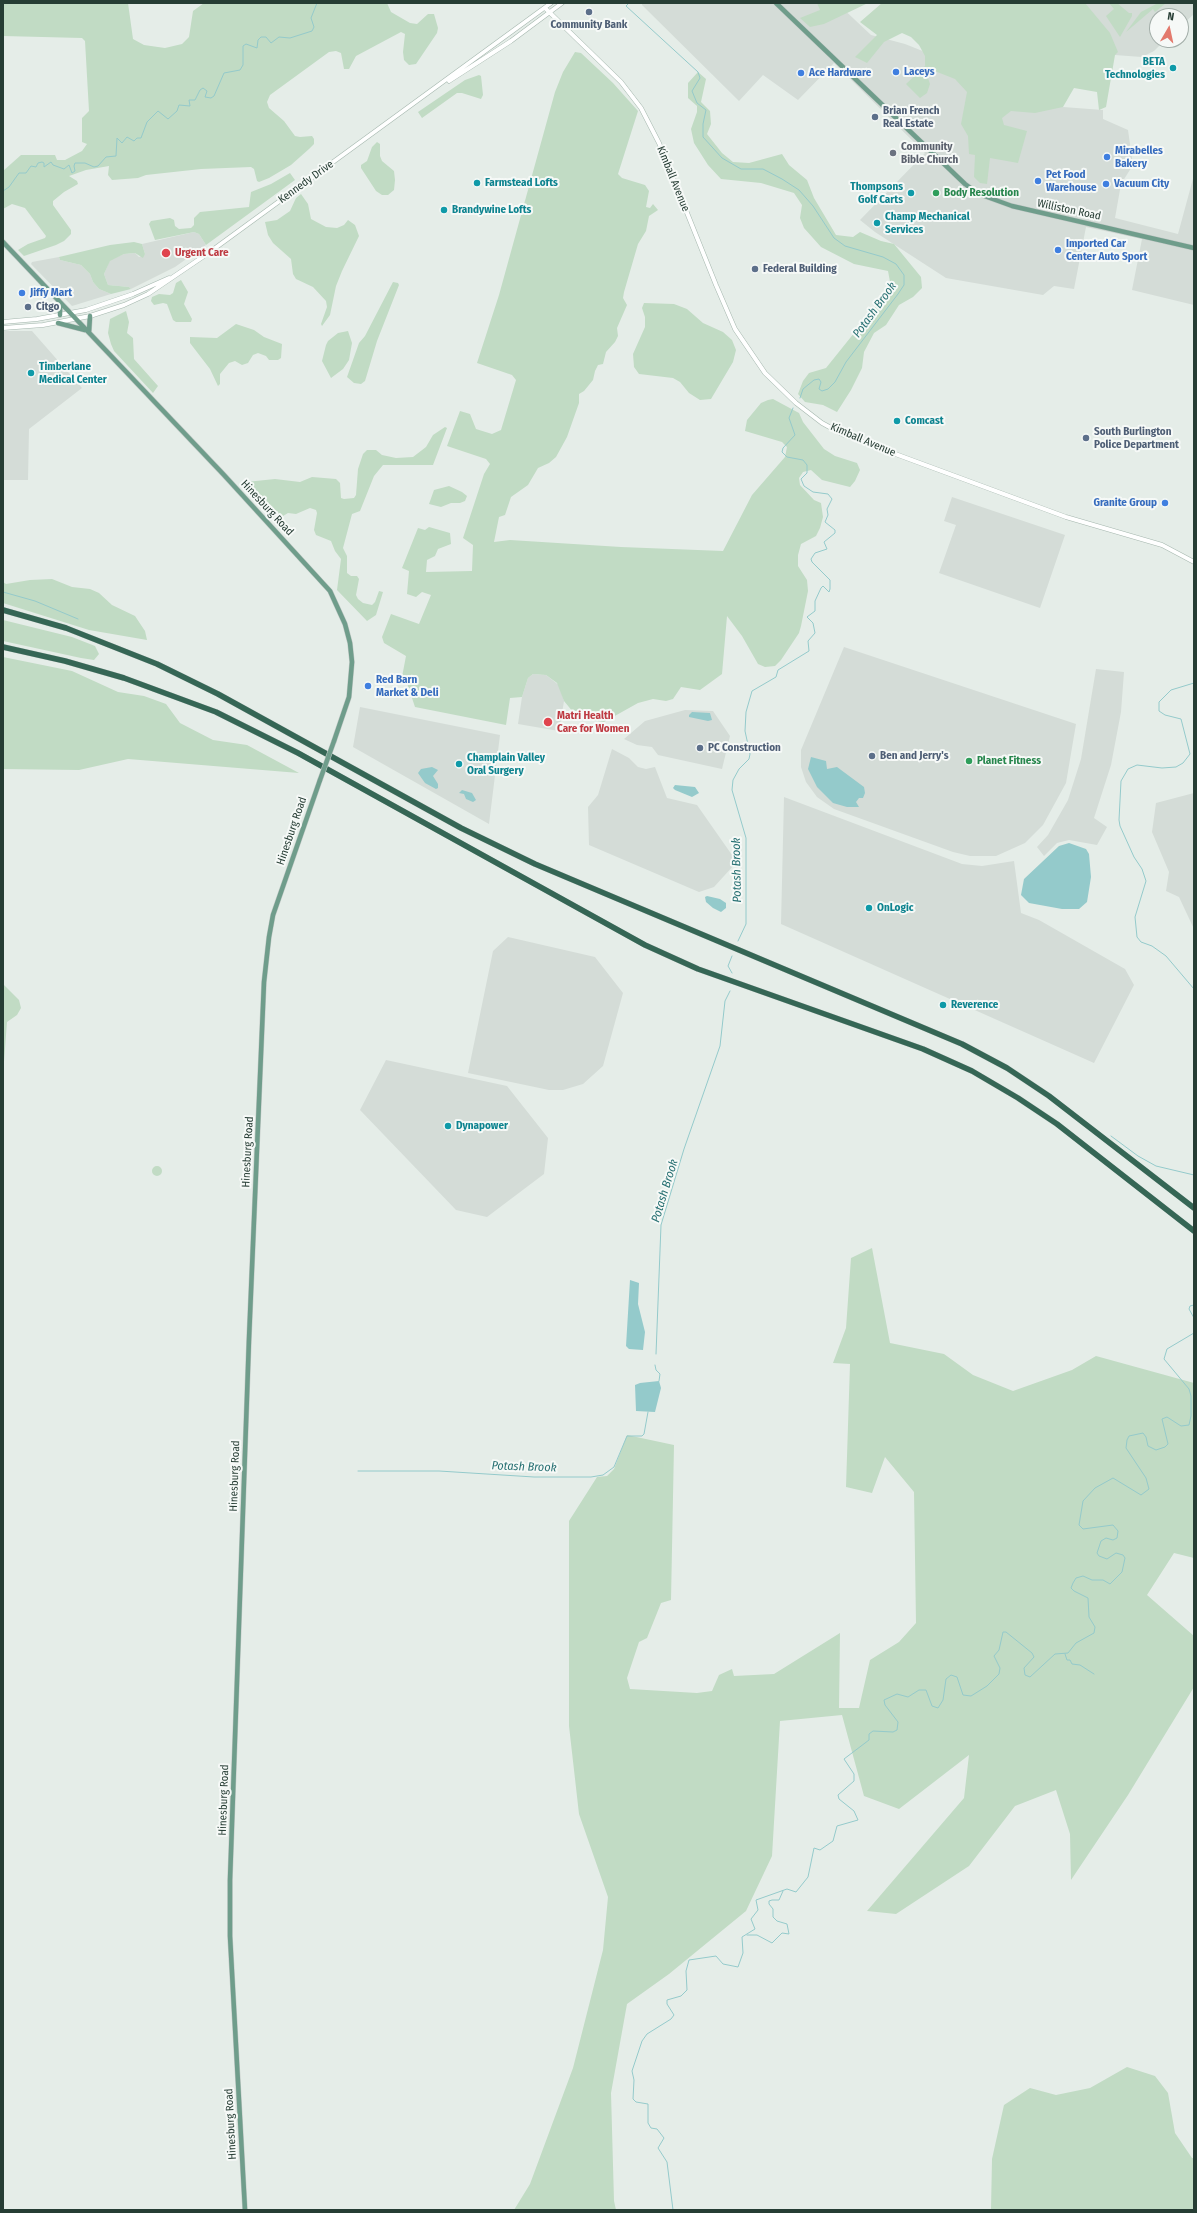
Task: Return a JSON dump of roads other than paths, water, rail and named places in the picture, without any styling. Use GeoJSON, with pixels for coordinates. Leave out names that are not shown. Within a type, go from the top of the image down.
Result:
{"type":"FeatureCollection","features":[{"type":"Feature","properties":{"kind":"highway"},"geometry":{"type":"LineString","coordinates":[[3,610],[66,628],[157,664],[218,694],[461,828],[535,864],[656,917],[916,1024],[972,1050],[1021,1077],[1058,1103],[1194,1208]]}},
{"type":"Feature","properties":{"kind":"highway"},"geometry":{"type":"LineString","coordinates":[[3,647],[65,661],[124,678],[216,712],[298,753],[600,922],[659,952],[698,969],[923,1049],[966,1068],[1018,1098],[1057,1124],[1194,1231]]}},
{"type":"Feature","properties":{"kind":"main road","name":"Kennedy Drive"},"geometry":{"type":"LineString","coordinates":[[3,328],[58,323],[90,316],[136,300],[161,286],[432,91],[551,3]]}},
{"type":"Feature","properties":{"kind":"main road","name":"Kennedy Drive"},"geometry":{"type":"LineString","coordinates":[[432,91],[485,59],[562,3]]}},
{"type":"Feature","properties":{"kind":"main road","name":"Williston Road"},"geometry":{"type":"LineString","coordinates":[[776,3],[965,184],[979,194],[1012,206],[1194,248]]}},
{"type":"Feature","properties":{"kind":"main road","name":"Kimball Avenue"},"geometry":{"type":"LineString","coordinates":[[545,8],[620,82],[641,108],[653,129],[735,329],[765,373],[796,403],[822,423],[844,435],[1066,517],[1166,546],[1194,562]]}},
{"type":"Feature","properties":{"kind":"main road","name":"Hinesburg Road"},"geometry":{"type":"LineString","coordinates":[[3,242],[274,528],[330,591],[346,624],[350,643],[352,662],[349,697],[273,915],[264,982],[249,1339],[230,1880],[231,1945],[245,2210]]}},
{"type":"Feature","properties":{"kind":"main road","name":"Kennedy Drive"},"geometry":{"type":"LineString","coordinates":[[3,322],[70,313],[133,294],[180,273]]}},
{"type":"Feature","properties":{"kind":"main road"},"geometry":{"type":"LineString","coordinates":[[60,303],[60,315]]}},
{"type":"Feature","properties":{"kind":"main road"},"geometry":{"type":"LineString","coordinates":[[58,323],[88,331],[90,316]]}},
{"type":"Feature","properties":{"kind":"water"},"geometry":{"type":"Polygon","coordinates":[[[692,712],[710,713],[712,720],[708,721],[689,717],[692,712]]]}},
{"type":"Feature","properties":{"kind":"water"},"geometry":{"type":"Polygon","coordinates":[[[811,757],[826,761],[827,769],[837,767],[864,787],[865,793],[863,798],[859,798],[856,802],[859,807],[847,807],[833,803],[817,787],[808,769],[811,757]]]}},
{"type":"Feature","properties":{"kind":"water"},"geometry":{"type":"Polygon","coordinates":[[[432,767],[438,770],[433,776],[438,784],[438,788],[436,789],[425,783],[418,773],[421,769],[432,767]]]}},
{"type":"Feature","properties":{"kind":"water"},"geometry":{"type":"Polygon","coordinates":[[[675,785],[695,787],[699,793],[692,797],[675,790],[673,788],[675,785]]]}},
{"type":"Feature","properties":{"kind":"water"},"geometry":{"type":"Polygon","coordinates":[[[462,790],[472,793],[476,800],[473,802],[466,799],[464,794],[459,793],[462,790]]]}},
{"type":"Feature","properties":{"kind":"water"},"geometry":{"type":"Polygon","coordinates":[[[1069,843],[1086,849],[1089,854],[1091,877],[1087,902],[1079,909],[1062,909],[1029,903],[1021,895],[1024,879],[1059,846],[1069,843]]]}},
{"type":"Feature","properties":{"kind":"water"},"geometry":{"type":"Polygon","coordinates":[[[707,896],[720,899],[726,903],[726,908],[721,912],[713,908],[706,902],[705,897],[707,896]]]}},
{"type":"Feature","properties":{"kind":"water"},"geometry":{"type":"Polygon","coordinates":[[[630,1280],[639,1283],[638,1304],[645,1332],[643,1350],[629,1349],[626,1346],[630,1280]]]}},
{"type":"Feature","properties":{"kind":"water"},"geometry":{"type":"Polygon","coordinates":[[[659,1381],[661,1388],[655,1412],[636,1411],[635,1385],[659,1381]]]}},
{"type":"Feature","properties":{"kind":"waterway","name":"Potash Brook"},"geometry":{"type":"LineString","coordinates":[[3,191],[9,187],[19,173],[26,173],[31,166],[36,167],[38,163],[44,163],[44,167],[51,162],[53,165],[64,169],[69,165],[72,173],[75,171],[75,163],[85,163],[94,167],[98,166],[106,157],[116,156],[117,138],[122,143],[127,137],[134,141],[137,138],[141,138],[147,122],[158,111],[168,119],[177,111],[179,105],[190,106],[189,100],[195,100],[200,90],[203,88],[207,91],[205,97],[211,98],[214,96],[224,73],[240,70],[243,65],[243,46],[246,44],[257,48],[258,40],[261,37],[266,37],[271,43],[279,37],[290,38],[312,31],[314,27],[311,18],[317,3]]}},
{"type":"Feature","properties":{"kind":"waterway","name":"Potash Brook"},"geometry":{"type":"LineString","coordinates":[[629,3],[626,6],[698,72],[700,78],[692,91],[697,103],[706,110],[703,124],[703,137],[722,158],[741,169],[763,169],[782,179],[799,190],[813,206],[834,238],[845,246],[883,257],[896,264],[904,275],[904,285],[846,362],[835,382],[828,389],[822,391],[819,389],[821,382],[819,379],[814,380],[803,389],[800,398]]}},
{"type":"Feature","properties":{"kind":"waterway","name":"Potash Brook"},"geometry":{"type":"LineString","coordinates":[[738,941],[746,924],[746,838],[732,790],[733,780],[739,769],[749,759],[750,754],[745,731],[746,712],[752,691],[776,677],[778,670],[809,651],[808,641],[815,633],[813,623],[807,617],[815,611],[815,601],[821,588],[823,586],[829,592],[830,589],[830,580],[812,562],[811,559],[815,553],[827,549],[824,542],[835,533],[835,530],[825,522],[828,515],[827,509],[832,499],[828,494],[813,492],[804,486],[801,479],[807,473],[807,465],[803,460],[787,457],[782,452],[783,448],[795,435],[789,418],[793,408]]}},
{"type":"Feature","properties":{"kind":"waterway"},"geometry":{"type":"LineString","coordinates":[[3,592],[35,601],[78,619]]}},
{"type":"Feature","properties":{"kind":"waterway"},"geometry":{"type":"LineString","coordinates":[[1194,683],[1171,690],[1159,702],[1159,711],[1165,715],[1181,719],[1190,754],[1183,763],[1176,767],[1162,768],[1137,765],[1128,769],[1121,781],[1119,820],[1120,826],[1134,857],[1142,869],[1146,881],[1135,917],[1137,937],[1141,942],[1152,946],[1166,956],[1194,989]]}},
{"type":"Feature","properties":{"kind":"waterway","name":"Potash Brook"},"geometry":{"type":"LineString","coordinates":[[732,956],[728,966],[732,973]]}},
{"type":"Feature","properties":{"kind":"waterway","name":"Potash Brook"},"geometry":{"type":"LineString","coordinates":[[656,1354],[661,1225],[684,1149],[720,1046],[725,1001],[730,991]]}},
{"type":"Feature","properties":{"kind":"waterway"},"geometry":{"type":"LineString","coordinates":[[1111,1136],[1138,1156],[1156,1166],[1194,1175]]}},
{"type":"Feature","properties":{"kind":"waterway"},"geometry":{"type":"LineString","coordinates":[[1194,1305],[1190,1306],[1189,1309],[1194,1318]]}},
{"type":"Feature","properties":{"kind":"waterway"},"geometry":{"type":"LineString","coordinates":[[673,2210],[667,2162],[658,2148],[664,2138],[657,2129],[651,2128],[648,2123],[648,2104],[636,2102],[633,2099],[634,2080],[632,2071],[642,2041],[647,2034],[671,2019],[674,2015],[667,2004],[667,2000],[681,1996],[687,1990],[686,1971],[689,1960],[716,1956],[723,1964],[738,1967],[743,1953],[742,1937],[755,1929],[751,1919],[758,1910],[756,1900],[787,1889],[796,1892],[808,1877],[814,1848],[820,1850],[833,1841],[837,1826],[858,1820],[854,1811],[839,1799],[838,1795],[854,1781],[854,1774],[844,1759],[869,1740],[869,1734],[873,1731],[893,1732],[897,1730],[898,1722],[885,1705],[884,1700],[897,1694],[908,1697],[919,1690],[926,1690],[932,1706],[938,1708],[943,1700],[946,1679],[951,1675],[957,1677],[963,1695],[971,1696],[987,1686],[999,1674],[1000,1668],[994,1656],[999,1650],[1003,1632],[1006,1632],[1032,1653],[1034,1657],[1024,1668],[1025,1675],[1030,1677],[1055,1654],[1068,1653],[1076,1643],[1094,1633],[1095,1627],[1089,1617],[1088,1598],[1074,1591],[1071,1588],[1073,1583],[1076,1578],[1083,1576],[1092,1580],[1103,1580],[1110,1584],[1122,1572],[1125,1558],[1123,1555],[1116,1553],[1107,1559],[1099,1556],[1097,1553],[1101,1541],[1106,1538],[1113,1540],[1117,1538],[1118,1531],[1113,1525],[1083,1529],[1079,1525],[1083,1501],[1095,1488],[1113,1478],[1141,1495],[1149,1489],[1146,1478],[1126,1448],[1127,1440],[1129,1436],[1143,1433],[1146,1437],[1148,1446],[1156,1450],[1165,1447],[1168,1444],[1162,1419],[1167,1417],[1181,1426],[1189,1425],[1191,1416],[1191,1396],[1189,1389],[1164,1359],[1167,1349],[1194,1333]]}},
{"type":"Feature","properties":{"kind":"waterway","name":"Potash Brook"},"geometry":{"type":"LineString","coordinates":[[655,1365],[656,1370],[660,1374],[659,1381]]}},
{"type":"Feature","properties":{"kind":"waterway","name":"Potash Brook"},"geometry":{"type":"LineString","coordinates":[[358,1471],[439,1471],[534,1477],[591,1477],[603,1475],[614,1467],[627,1436],[642,1436],[644,1434],[648,1412]]}},
{"type":"Feature","properties":{"kind":"waterway"},"geometry":{"type":"LineString","coordinates":[[1065,1654],[1067,1660],[1070,1660],[1072,1664],[1080,1665],[1094,1674]]}},
{"type":"Feature","properties":{"kind":"waterway"},"geometry":{"type":"LineString","coordinates":[[747,1935],[757,1935],[772,1943],[782,1933],[789,1934],[787,1924],[777,1921],[773,1917],[773,1909],[769,1904],[769,1901],[779,1900],[783,1891]]}},
{"type":"Feature","properties":{"kind":"place","name":"Community Bank"},"geometry":{"type":"Point","coordinates":[589,12]}},
{"type":"Feature","properties":{"kind":"place","name":"BETA Technologies"},"geometry":{"type":"Point","coordinates":[1173,68]}},
{"type":"Feature","properties":{"kind":"place","name":"Laceys"},"geometry":{"type":"Point","coordinates":[896,72]}},
{"type":"Feature","properties":{"kind":"place","name":"Ace Hardware"},"geometry":{"type":"Point","coordinates":[801,73]}},
{"type":"Feature","properties":{"kind":"place","name":"Brian French Real Estate"},"geometry":{"type":"Point","coordinates":[875,117]}},
{"type":"Feature","properties":{"kind":"place","name":"Community Bible Church"},"geometry":{"type":"Point","coordinates":[893,153]}},
{"type":"Feature","properties":{"kind":"place","name":"Mirabelles Bakery"},"geometry":{"type":"Point","coordinates":[1107,157]}},
{"type":"Feature","properties":{"kind":"place","name":"Pet Food Warehouse"},"geometry":{"type":"Point","coordinates":[1038,181]}},
{"type":"Feature","properties":{"kind":"place","name":"Farmstead Lofts"},"geometry":{"type":"Point","coordinates":[477,183]}},
{"type":"Feature","properties":{"kind":"place","name":"Vacuum City"},"geometry":{"type":"Point","coordinates":[1106,184]}},
{"type":"Feature","properties":{"kind":"place","name":"Thompsons Golf Carts"},"geometry":{"type":"Point","coordinates":[911,193]}},
{"type":"Feature","properties":{"kind":"place","name":"Body Resolution"},"geometry":{"type":"Point","coordinates":[936,193]}},
{"type":"Feature","properties":{"kind":"place","name":"Brandywine Lofts"},"geometry":{"type":"Point","coordinates":[444,210]}},
{"type":"Feature","properties":{"kind":"place","name":"Champ Mechanical Services"},"geometry":{"type":"Point","coordinates":[877,223]}},
{"type":"Feature","properties":{"kind":"place","name":"Imported Car Center Auto Sport"},"geometry":{"type":"Point","coordinates":[1058,250]}},
{"type":"Feature","properties":{"kind":"place","name":"Urgent Care"},"geometry":{"type":"Point","coordinates":[166,253]}},
{"type":"Feature","properties":{"kind":"place","name":"Federal Building"},"geometry":{"type":"Point","coordinates":[755,269]}},
{"type":"Feature","properties":{"kind":"place","name":"Jiffy Mart"},"geometry":{"type":"Point","coordinates":[22,293]}},
{"type":"Feature","properties":{"kind":"place","name":"Citgo"},"geometry":{"type":"Point","coordinates":[28,307]}},
{"type":"Feature","properties":{"kind":"place","name":"Timberlane Medical Center"},"geometry":{"type":"Point","coordinates":[31,373]}},
{"type":"Feature","properties":{"kind":"place","name":"Comcast"},"geometry":{"type":"Point","coordinates":[897,421]}},
{"type":"Feature","properties":{"kind":"place","name":"South Burlington Police Department"},"geometry":{"type":"Point","coordinates":[1086,438]}},
{"type":"Feature","properties":{"kind":"place","name":"Granite Group"},"geometry":{"type":"Point","coordinates":[1165,503]}},
{"type":"Feature","properties":{"kind":"place","name":"Red Barn Market & Deli"},"geometry":{"type":"Point","coordinates":[368,686]}},
{"type":"Feature","properties":{"kind":"place","name":"Matri Health Care for Women"},"geometry":{"type":"Point","coordinates":[548,722]}},
{"type":"Feature","properties":{"kind":"place","name":"PC Construction"},"geometry":{"type":"Point","coordinates":[700,748]}},
{"type":"Feature","properties":{"kind":"place","name":"Ben and Jerry's"},"geometry":{"type":"Point","coordinates":[872,756]}},
{"type":"Feature","properties":{"kind":"place","name":"Planet Fitness"},"geometry":{"type":"Point","coordinates":[969,761]}},
{"type":"Feature","properties":{"kind":"place","name":"Champlain Valley Oral Surgery"},"geometry":{"type":"Point","coordinates":[459,764]}},
{"type":"Feature","properties":{"kind":"place","name":"OnLogic"},"geometry":{"type":"Point","coordinates":[869,908]}},
{"type":"Feature","properties":{"kind":"place","name":"Reverence"},"geometry":{"type":"Point","coordinates":[943,1005]}},
{"type":"Feature","properties":{"kind":"place","name":"Dynapower"},"geometry":{"type":"Point","coordinates":[448,1126]}}]}
